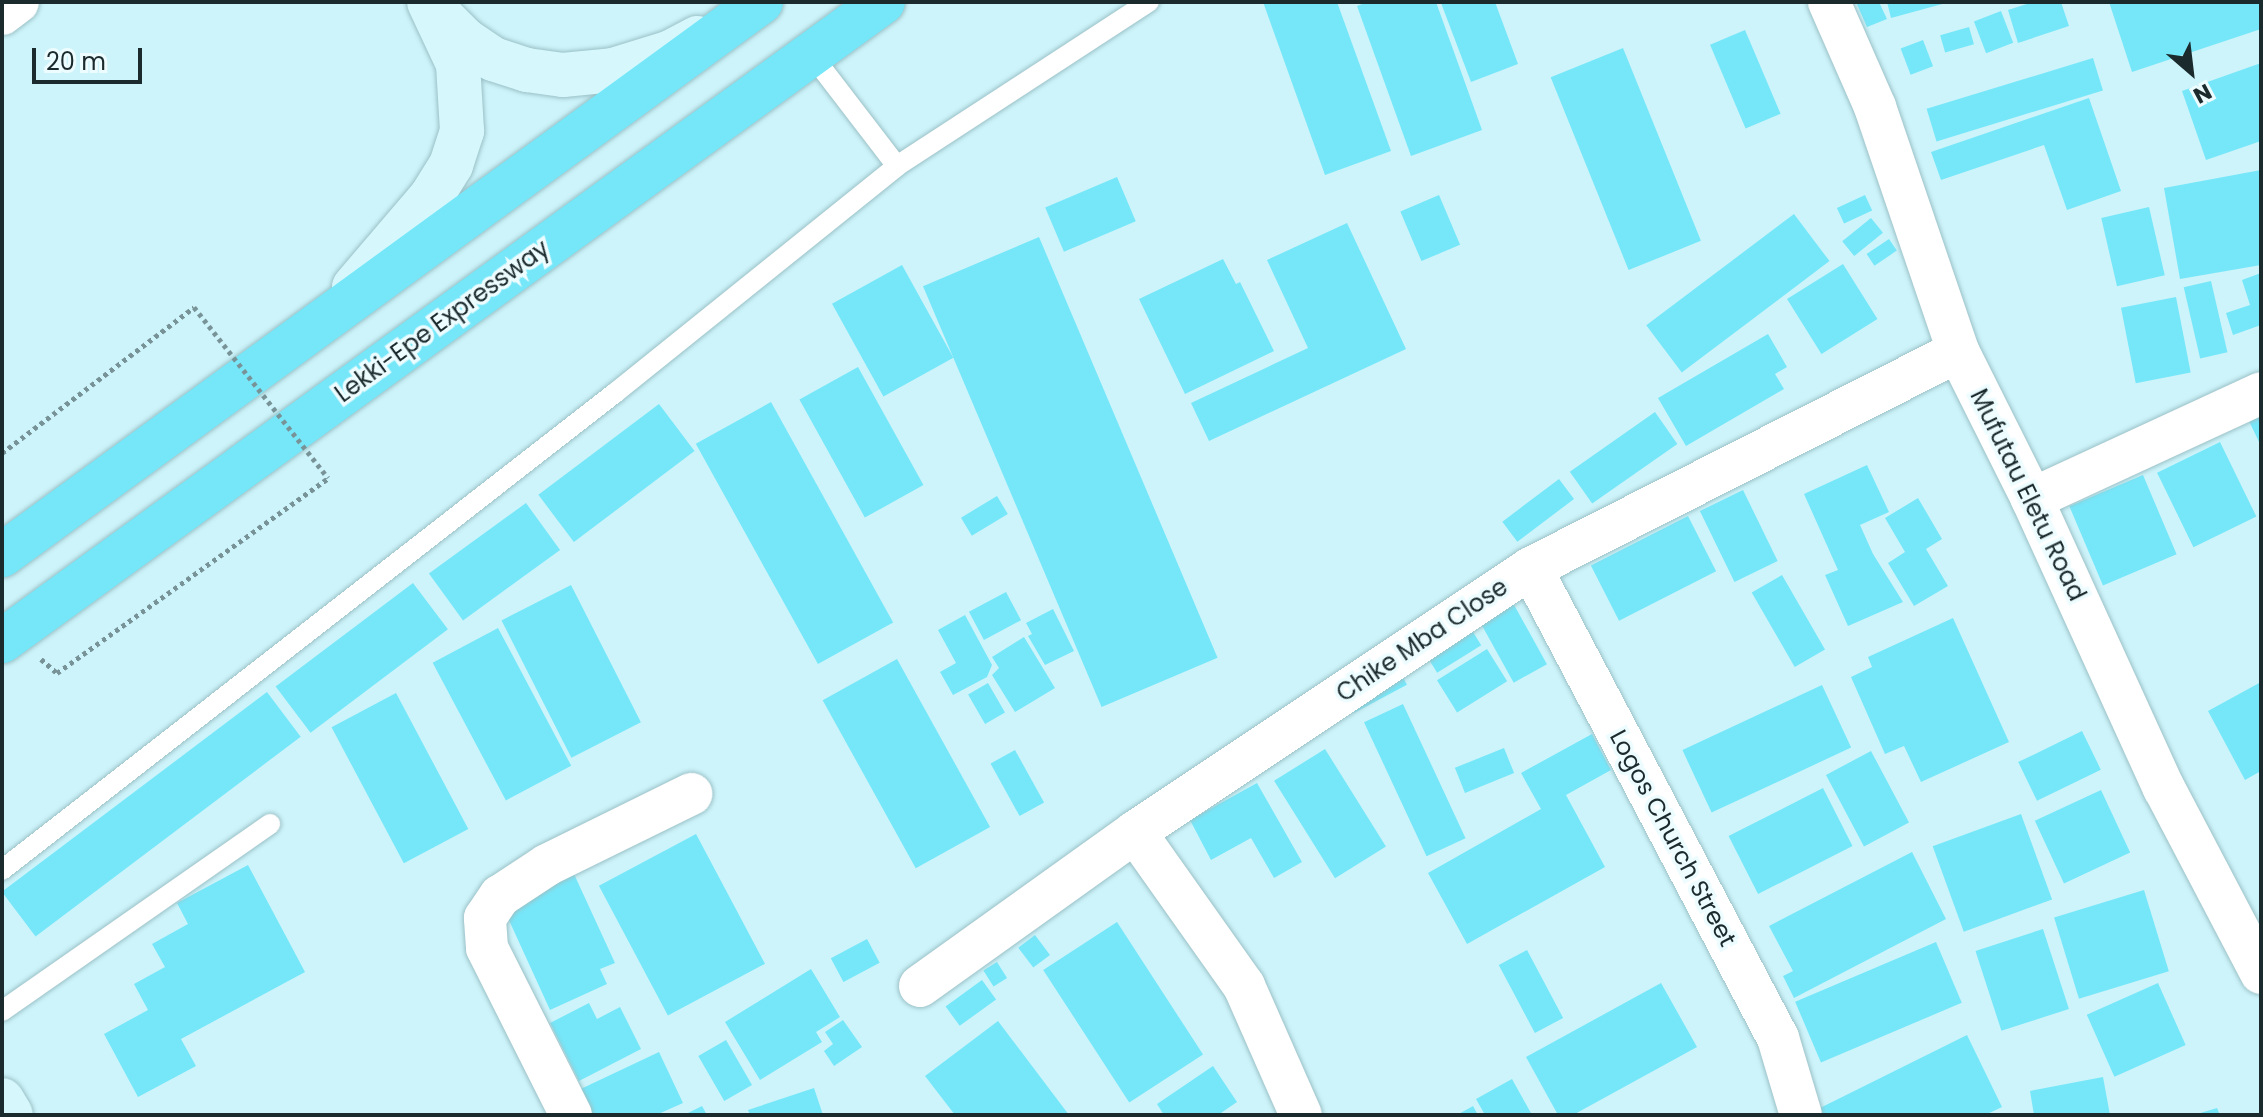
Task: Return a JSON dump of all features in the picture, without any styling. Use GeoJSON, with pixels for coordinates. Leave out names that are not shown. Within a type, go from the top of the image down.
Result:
{"type":"FeatureCollection","features":[{"type":"Feature","properties":{"kind":"highway","name":"Lekki-Epe Expressway"},"geometry":{"type":"LineString","coordinates":[[2,641],[883,2]]}},
{"type":"Feature","properties":{"kind":"highway"},"geometry":{"type":"LineString","coordinates":[[2,555],[754,8]]}},
{"type":"Feature","properties":{"kind":"street"},"geometry":{"type":"LineString","coordinates":[[2,14],[18,2]]}},
{"type":"Feature","properties":{"kind":"street","name":"Mufutau Eletu Road"},"geometry":{"type":"LineString","coordinates":[[1829,2],[1875,107],[1958,351],[2032,499],[2164,788],[2261,973]]}},
{"type":"Feature","properties":{"kind":"street"},"geometry":{"type":"LineString","coordinates":[[434,4],[465,40],[493,59],[527,70],[563,75],[613,70],[671,52],[754,8]]}},
{"type":"Feature","properties":{"kind":"street"},"geometry":{"type":"LineString","coordinates":[[317,327],[399,237],[431,197],[451,165],[462,131],[462,93],[458,64],[434,4]]}},
{"type":"Feature","properties":{"kind":"street","name":"Chike Mba Close"},"geometry":{"type":"LineString","coordinates":[[920,986],[1135,832],[1531,568],[1958,351]]}},
{"type":"Feature","properties":{"kind":"street"},"geometry":{"type":"LineString","coordinates":[[2032,499],[2261,393]]}},
{"type":"Feature","properties":{"kind":"street","name":"Logos Church Street"},"geometry":{"type":"LineString","coordinates":[[1531,568],[1778,1038],[1801,1115]]}},
{"type":"Feature","properties":{"kind":"street"},"geometry":{"type":"LineString","coordinates":[[571,1115],[487,948],[485,918],[500,896],[547,865],[691,794]]}},
{"type":"Feature","properties":{"kind":"street"},"geometry":{"type":"LineString","coordinates":[[1135,832],[1244,986],[1301,1115]]}},
{"type":"Feature","properties":{"kind":"street"},"geometry":{"type":"LineString","coordinates":[[2,1100],[11,1115]]}},
{"type":"Feature","properties":{"kind":"lane"},"geometry":{"type":"LineString","coordinates":[[2,870],[615,393],[897,166],[1149,2]]}},
{"type":"Feature","properties":{"kind":"lane"},"geometry":{"type":"LineString","coordinates":[[811,54],[897,166]]}},
{"type":"Feature","properties":{"kind":"lane"},"geometry":{"type":"LineString","coordinates":[[2,1011],[270,824]]}},
{"type":"Feature","properties":{"kind":"path"},"geometry":{"type":"LineString","coordinates":[[2,453],[194,307],[328,478],[57,673]]}},
{"type":"Feature","properties":{"kind":"building"},"geometry":{"type":"Polygon","coordinates":[[[1263,2],[1337,2],[1391,151],[1325,175],[1263,2]]]}},
{"type":"Feature","properties":{"kind":"building"},"geometry":{"type":"Polygon","coordinates":[[[1367,2],[1436,2],[1482,130],[1411,156],[1357,6],[1367,2]]]}},
{"type":"Feature","properties":{"kind":"building"},"geometry":{"type":"Polygon","coordinates":[[[1495,2],[1518,64],[1471,82],[1441,3],[1495,2]]]}},
{"type":"Feature","properties":{"kind":"building"},"geometry":{"type":"Polygon","coordinates":[[[1856,2],[1879,2],[1887,19],[1867,27],[1856,2]]]}},
{"type":"Feature","properties":{"kind":"building"},"geometry":{"type":"Polygon","coordinates":[[[1887,2],[1946,2],[1946,3],[1891,18],[1887,2]]]}},
{"type":"Feature","properties":{"kind":"building"},"geometry":{"type":"Polygon","coordinates":[[[2033,2],[2061,2],[2069,26],[2018,43],[2008,10],[2033,2]]]}},
{"type":"Feature","properties":{"kind":"building"},"geometry":{"type":"Polygon","coordinates":[[[2109,2],[2261,2],[2261,29],[2132,72],[2109,2]]]}},
{"type":"Feature","properties":{"kind":"building"},"geometry":{"type":"Polygon","coordinates":[[[2001,11],[2013,43],[1986,53],[1974,21],[2001,11]]]}},
{"type":"Feature","properties":{"kind":"building"},"geometry":{"type":"Polygon","coordinates":[[[1969,27],[1974,44],[1945,53],[1940,35],[1969,27]]]}},
{"type":"Feature","properties":{"kind":"building"},"geometry":{"type":"Polygon","coordinates":[[[1745,30],[1781,114],[1746,129],[1710,45],[1745,30]]]}},
{"type":"Feature","properties":{"kind":"building"},"geometry":{"type":"Polygon","coordinates":[[[1923,40],[1933,66],[1911,75],[1901,49],[1923,40]]]}},
{"type":"Feature","properties":{"kind":"building"},"geometry":{"type":"Polygon","coordinates":[[[1623,48],[1701,241],[1629,270],[1551,77],[1623,48]]]}},
{"type":"Feature","properties":{"kind":"building"},"geometry":{"type":"Polygon","coordinates":[[[2093,58],[2103,91],[1937,141],[1927,109],[2093,58]]]}},
{"type":"Feature","properties":{"kind":"building"},"geometry":{"type":"Polygon","coordinates":[[[2261,63],[2261,141],[2206,160],[2182,91],[2261,63]]]}},
{"type":"Feature","properties":{"kind":"building"},"geometry":{"type":"Polygon","coordinates":[[[2089,98],[2121,191],[2067,210],[2044,145],[1941,180],[1931,152],[2089,98]]]}},
{"type":"Feature","properties":{"kind":"building"},"geometry":{"type":"Polygon","coordinates":[[[2261,170],[2261,265],[2180,279],[2164,188],[2261,170]]]}},
{"type":"Feature","properties":{"kind":"building"},"geometry":{"type":"Polygon","coordinates":[[[1117,177],[1136,221],[1064,252],[1045,207],[1117,177]]]}},
{"type":"Feature","properties":{"kind":"building"},"geometry":{"type":"Polygon","coordinates":[[[1439,195],[1460,245],[1421,261],[1400,211],[1439,195]]]}},
{"type":"Feature","properties":{"kind":"building"},"geometry":{"type":"Polygon","coordinates":[[[1865,195],[1872,210],[1844,224],[1837,208],[1865,195]]]}},
{"type":"Feature","properties":{"kind":"building"},"geometry":{"type":"Polygon","coordinates":[[[2149,207],[2165,275],[2117,286],[2101,218],[2149,207]]]}},
{"type":"Feature","properties":{"kind":"building"},"geometry":{"type":"Polygon","coordinates":[[[1794,214],[1830,261],[1682,372],[1646,325],[1794,214]]]}},
{"type":"Feature","properties":{"kind":"building"},"geometry":{"type":"Polygon","coordinates":[[[1871,218],[1883,233],[1854,256],[1842,241],[1871,218]]]}},
{"type":"Feature","properties":{"kind":"building"},"geometry":{"type":"Polygon","coordinates":[[[1347,223],[1406,349],[1209,441],[1191,403],[1308,348],[1267,260],[1347,223]]]}},
{"type":"Feature","properties":{"kind":"building"},"geometry":{"type":"Polygon","coordinates":[[[1039,237],[1218,658],[1102,707],[923,286],[1039,237]]]}},
{"type":"Feature","properties":{"kind":"building"},"geometry":{"type":"Polygon","coordinates":[[[1889,239],[1897,251],[1874,266],[1867,254],[1889,239]]]}},
{"type":"Feature","properties":{"kind":"building"},"geometry":{"type":"Polygon","coordinates":[[[1223,259],[1236,284],[1240,282],[1274,351],[1185,394],[1139,299],[1223,259]]]}},
{"type":"Feature","properties":{"kind":"building"},"geometry":{"type":"Polygon","coordinates":[[[1843,264],[1877,319],[1821,354],[1787,299],[1843,264]]]}},
{"type":"Feature","properties":{"kind":"building"},"geometry":{"type":"Polygon","coordinates":[[[902,265],[953,358],[883,396],[832,304],[902,265]]]}},
{"type":"Feature","properties":{"kind":"building"},"geometry":{"type":"Polygon","coordinates":[[[2261,273],[2261,325],[2233,335],[2226,313],[2250,305],[2242,280],[2261,273]]]}},
{"type":"Feature","properties":{"kind":"building"},"geometry":{"type":"Polygon","coordinates":[[[2211,281],[2227,352],[2200,358],[2184,287],[2211,281]]]}},
{"type":"Feature","properties":{"kind":"building"},"geometry":{"type":"Polygon","coordinates":[[[2176,297],[2191,373],[2136,383],[2121,308],[2176,297]]]}},
{"type":"Feature","properties":{"kind":"building"},"geometry":{"type":"Polygon","coordinates":[[[1768,334],[1787,367],[1775,374],[1784,389],[1686,446],[1658,398],[1768,334]]]}},
{"type":"Feature","properties":{"kind":"building"},"geometry":{"type":"Polygon","coordinates":[[[858,367],[923,485],[865,518],[799,399],[858,367]]]}},
{"type":"Feature","properties":{"kind":"building"},"geometry":{"type":"Polygon","coordinates":[[[771,402],[893,622],[818,664],[696,444],[771,402]]]}},
{"type":"Feature","properties":{"kind":"building"},"geometry":{"type":"Polygon","coordinates":[[[659,404],[695,451],[574,542],[538,495],[659,404]]]}},
{"type":"Feature","properties":{"kind":"building"},"geometry":{"type":"Polygon","coordinates":[[[1655,412],[1677,444],[1592,504],[1570,472],[1655,412]]]}},
{"type":"Feature","properties":{"kind":"building"},"geometry":{"type":"Polygon","coordinates":[[[2261,412],[2261,446],[2248,419],[2261,412]]]}},
{"type":"Feature","properties":{"kind":"building"},"geometry":{"type":"Polygon","coordinates":[[[2220,442],[2256,517],[2193,547],[2157,473],[2220,442]]]}},
{"type":"Feature","properties":{"kind":"building"},"geometry":{"type":"Polygon","coordinates":[[[1867,465],[1889,512],[1860,525],[1873,554],[1903,602],[1848,626],[1825,575],[1838,570],[1804,494],[1867,465]]]}},
{"type":"Feature","properties":{"kind":"building"},"geometry":{"type":"Polygon","coordinates":[[[2143,475],[2177,554],[2103,585],[2069,506],[2143,475]]]}},
{"type":"Feature","properties":{"kind":"building"},"geometry":{"type":"Polygon","coordinates":[[[1559,479],[1574,499],[1517,542],[1502,522],[1559,479]]]}},
{"type":"Feature","properties":{"kind":"building"},"geometry":{"type":"Polygon","coordinates":[[[1743,490],[1778,561],[1734,582],[1700,511],[1743,490]]]}},
{"type":"Feature","properties":{"kind":"building"},"geometry":{"type":"Polygon","coordinates":[[[997,496],[1008,514],[972,536],[961,518],[997,496]]]}},
{"type":"Feature","properties":{"kind":"building"},"geometry":{"type":"Polygon","coordinates":[[[1918,498],[1942,539],[1926,549],[1948,586],[1914,606],[1888,563],[1905,552],[1885,518],[1918,498]]]}},
{"type":"Feature","properties":{"kind":"building"},"geometry":{"type":"Polygon","coordinates":[[[526,503],[560,550],[463,620],[429,574],[526,503]]]}},
{"type":"Feature","properties":{"kind":"building"},"geometry":{"type":"Polygon","coordinates":[[[1688,516],[1716,571],[1619,621],[1591,565],[1688,516]]]}},
{"type":"Feature","properties":{"kind":"building"},"geometry":{"type":"Polygon","coordinates":[[[1782,575],[1825,649],[1795,667],[1752,592],[1782,575]]]}},
{"type":"Feature","properties":{"kind":"building"},"geometry":{"type":"Polygon","coordinates":[[[413,583],[448,629],[311,733],[276,687],[413,583]]]}},
{"type":"Feature","properties":{"kind":"building"},"geometry":{"type":"Polygon","coordinates":[[[571,585],[641,722],[571,758],[502,620],[571,585]]]}},
{"type":"Feature","properties":{"kind":"building"},"geometry":{"type":"Polygon","coordinates":[[[1006,592],[1021,620],[984,640],[969,612],[1006,592]]]}},
{"type":"Feature","properties":{"kind":"building"},"geometry":{"type":"Polygon","coordinates":[[[1513,603],[1547,664],[1514,683],[1480,621],[1513,603]]]}},
{"type":"Feature","properties":{"kind":"building"},"geometry":{"type":"Polygon","coordinates":[[[1053,609],[1074,651],[1045,665],[1028,636],[1032,634],[1026,623],[1053,609]]]}},
{"type":"Feature","properties":{"kind":"building"},"geometry":{"type":"Polygon","coordinates":[[[965,615],[992,665],[987,677],[953,695],[940,672],[956,663],[938,630],[965,615]]]}},
{"type":"Feature","properties":{"kind":"building"},"geometry":{"type":"Polygon","coordinates":[[[1953,618],[2009,742],[1921,782],[1904,746],[1885,754],[1851,677],[1872,667],[1868,657],[1953,618]]]}},
{"type":"Feature","properties":{"kind":"building"},"geometry":{"type":"Polygon","coordinates":[[[1468,624],[1481,645],[1437,673],[1424,652],[1468,624]]]}},
{"type":"Feature","properties":{"kind":"building"},"geometry":{"type":"Polygon","coordinates":[[[498,628],[571,766],[506,800],[433,663],[498,628]]]}},
{"type":"Feature","properties":{"kind":"building"},"geometry":{"type":"Polygon","coordinates":[[[1024,637],[1055,688],[1015,712],[992,675],[999,668],[992,657],[1024,637]]]}},
{"type":"Feature","properties":{"kind":"building"},"geometry":{"type":"Polygon","coordinates":[[[1487,649],[1507,681],[1457,712],[1437,680],[1487,649]]]}},
{"type":"Feature","properties":{"kind":"building"},"geometry":{"type":"Polygon","coordinates":[[[897,659],[990,827],[916,868],[823,700],[897,659]]]}},
{"type":"Feature","properties":{"kind":"building"},"geometry":{"type":"Polygon","coordinates":[[[1398,668],[1407,685],[1354,713],[1345,696],[1398,668]]]}},
{"type":"Feature","properties":{"kind":"building"},"geometry":{"type":"Polygon","coordinates":[[[2261,682],[2261,771],[2245,780],[2208,711],[2261,682]]]}},
{"type":"Feature","properties":{"kind":"building"},"geometry":{"type":"Polygon","coordinates":[[[988,683],[1005,712],[985,724],[968,694],[988,683]]]}},
{"type":"Feature","properties":{"kind":"building"},"geometry":{"type":"Polygon","coordinates":[[[1822,685],[1851,748],[1712,813],[1682,750],[1822,685]]]}},
{"type":"Feature","properties":{"kind":"building"},"geometry":{"type":"Polygon","coordinates":[[[267,692],[301,737],[36,937],[2,892],[267,692]]]}},
{"type":"Feature","properties":{"kind":"building"},"geometry":{"type":"Polygon","coordinates":[[[396,693],[468,829],[404,863],[332,727],[396,693]]]}},
{"type":"Feature","properties":{"kind":"building"},"geometry":{"type":"Polygon","coordinates":[[[1403,704],[1466,838],[1427,856],[1364,722],[1403,704]]]}},
{"type":"Feature","properties":{"kind":"building"},"geometry":{"type":"Polygon","coordinates":[[[2082,731],[2101,770],[2037,801],[2018,762],[2082,731]]]}},
{"type":"Feature","properties":{"kind":"building"},"geometry":{"type":"Polygon","coordinates":[[[1592,734],[1611,770],[1566,795],[1605,867],[1467,944],[1428,873],[1541,809],[1521,773],[1592,734]]]}},
{"type":"Feature","properties":{"kind":"building"},"geometry":{"type":"Polygon","coordinates":[[[1504,748],[1514,773],[1465,793],[1455,768],[1504,748]]]}},
{"type":"Feature","properties":{"kind":"building"},"geometry":{"type":"Polygon","coordinates":[[[1325,749],[1386,847],[1335,878],[1274,781],[1325,749]]]}},
{"type":"Feature","properties":{"kind":"building"},"geometry":{"type":"Polygon","coordinates":[[[1015,750],[1044,802],[1020,816],[991,764],[1015,750]]]}},
{"type":"Feature","properties":{"kind":"building"},"geometry":{"type":"Polygon","coordinates":[[[1871,751],[1909,823],[1864,846],[1826,775],[1871,751]]]}},
{"type":"Feature","properties":{"kind":"building"},"geometry":{"type":"Polygon","coordinates":[[[1257,783],[1302,862],[1274,878],[1251,838],[1211,860],[1190,820],[1257,783]]]}},
{"type":"Feature","properties":{"kind":"building"},"geometry":{"type":"Polygon","coordinates":[[[1823,788],[1853,846],[1758,894],[1729,836],[1823,788]]]}},
{"type":"Feature","properties":{"kind":"building"},"geometry":{"type":"Polygon","coordinates":[[[2101,790],[2130,853],[2064,883],[2035,821],[2101,790]]]}},
{"type":"Feature","properties":{"kind":"building"},"geometry":{"type":"Polygon","coordinates":[[[2021,814],[2052,900],[1964,932],[1933,846],[2021,814]]]}},
{"type":"Feature","properties":{"kind":"building"},"geometry":{"type":"Polygon","coordinates":[[[696,834],[765,964],[668,1015],[599,886],[696,834]]]}},
{"type":"Feature","properties":{"kind":"building"},"geometry":{"type":"Polygon","coordinates":[[[1912,852],[1946,919],[1794,998],[1783,976],[1793,971],[1769,926],[1912,852]]]}},
{"type":"Feature","properties":{"kind":"building"},"geometry":{"type":"Polygon","coordinates":[[[248,865],[305,972],[181,1039],[196,1066],[138,1097],[104,1034],[148,1010],[134,984],[165,967],[152,944],[188,924],[177,903],[248,865]]]}},
{"type":"Feature","properties":{"kind":"building"},"geometry":{"type":"Polygon","coordinates":[[[574,874],[615,963],[600,969],[607,984],[550,1010],[503,907],[574,874]]]}},
{"type":"Feature","properties":{"kind":"building"},"geometry":{"type":"Polygon","coordinates":[[[2144,890],[2169,971],[2079,999],[2054,917],[2144,890]]]}},
{"type":"Feature","properties":{"kind":"building"},"geometry":{"type":"Polygon","coordinates":[[[1117,922],[1203,1055],[1129,1102],[1043,970],[1117,922]]]}},
{"type":"Feature","properties":{"kind":"building"},"geometry":{"type":"Polygon","coordinates":[[[2043,929],[2069,1009],[2001,1031],[1975,951],[2043,929]]]}},
{"type":"Feature","properties":{"kind":"building"},"geometry":{"type":"Polygon","coordinates":[[[1035,935],[1050,955],[1033,968],[1018,948],[1035,935]]]}},
{"type":"Feature","properties":{"kind":"building"},"geometry":{"type":"Polygon","coordinates":[[[867,939],[880,963],[843,982],[831,958],[867,939]]]}},
{"type":"Feature","properties":{"kind":"building"},"geometry":{"type":"Polygon","coordinates":[[[1936,942],[1962,1003],[1821,1063],[1795,1002],[1936,942]]]}},
{"type":"Feature","properties":{"kind":"building"},"geometry":{"type":"Polygon","coordinates":[[[1527,950],[1563,1018],[1535,1033],[1499,965],[1527,950]]]}},
{"type":"Feature","properties":{"kind":"building"},"geometry":{"type":"Polygon","coordinates":[[[997,962],[1007,978],[993,987],[983,970],[997,962]]]}},
{"type":"Feature","properties":{"kind":"building"},"geometry":{"type":"Polygon","coordinates":[[[811,969],[840,1017],[816,1032],[822,1042],[760,1080],[725,1022],[811,969]]]}},
{"type":"Feature","properties":{"kind":"building"},"geometry":{"type":"Polygon","coordinates":[[[982,980],[996,999],[960,1026],[946,1006],[982,980]]]}},
{"type":"Feature","properties":{"kind":"building"},"geometry":{"type":"Polygon","coordinates":[[[1661,983],[1697,1047],[1573,1115],[1558,1115],[1526,1057],[1661,983]]]}},
{"type":"Feature","properties":{"kind":"building"},"geometry":{"type":"Polygon","coordinates":[[[2158,983],[2186,1045],[2114,1077],[2087,1015],[2158,983]]]}},
{"type":"Feature","properties":{"kind":"building"},"geometry":{"type":"Polygon","coordinates":[[[589,1003],[597,1019],[620,1007],[641,1049],[579,1081],[550,1023],[589,1003]]]}},
{"type":"Feature","properties":{"kind":"building"},"geometry":{"type":"Polygon","coordinates":[[[843,1020],[862,1047],[834,1066],[824,1051],[833,1044],[825,1032],[843,1020]]]}},
{"type":"Feature","properties":{"kind":"building"},"geometry":{"type":"Polygon","coordinates":[[[998,1021],[1069,1115],[955,1115],[925,1076],[998,1021]]]}},
{"type":"Feature","properties":{"kind":"building"},"geometry":{"type":"Polygon","coordinates":[[[1967,1035],[2002,1107],[1985,1115],[1823,1115],[1820,1108],[1967,1035]]]}},
{"type":"Feature","properties":{"kind":"building"},"geometry":{"type":"Polygon","coordinates":[[[726,1040],[752,1085],[724,1101],[698,1056],[726,1040]]]}},
{"type":"Feature","properties":{"kind":"building"},"geometry":{"type":"Polygon","coordinates":[[[659,1052],[683,1103],[656,1115],[578,1115],[568,1095],[659,1052]]]}},
{"type":"Feature","properties":{"kind":"building"},"geometry":{"type":"Polygon","coordinates":[[[1213,1066],[1237,1102],[1218,1115],[1164,1115],[1157,1104],[1213,1066]]]}},
{"type":"Feature","properties":{"kind":"building"},"geometry":{"type":"Polygon","coordinates":[[[2103,1077],[2110,1115],[2034,1115],[2030,1091],[2103,1077]]]}},
{"type":"Feature","properties":{"kind":"building"},"geometry":{"type":"Polygon","coordinates":[[[1512,1079],[1532,1115],[1485,1115],[1476,1099],[1512,1079]]]}},
{"type":"Feature","properties":{"kind":"building"},"geometry":{"type":"Polygon","coordinates":[[[814,1088],[823,1115],[750,1115],[748,1110],[814,1088]]]}},
{"type":"Feature","properties":{"kind":"building"},"geometry":{"type":"Polygon","coordinates":[[[702,1106],[707,1115],[684,1115],[702,1106]]]}},
{"type":"Feature","properties":{"kind":"building"},"geometry":{"type":"Polygon","coordinates":[[[1473,1106],[1478,1115],[1457,1115],[1473,1106]]]}},
{"type":"Feature","properties":{"kind":"building"},"geometry":{"type":"Polygon","coordinates":[[[2217,1108],[2220,1115],[2197,1114],[2217,1108]]]}}]}
